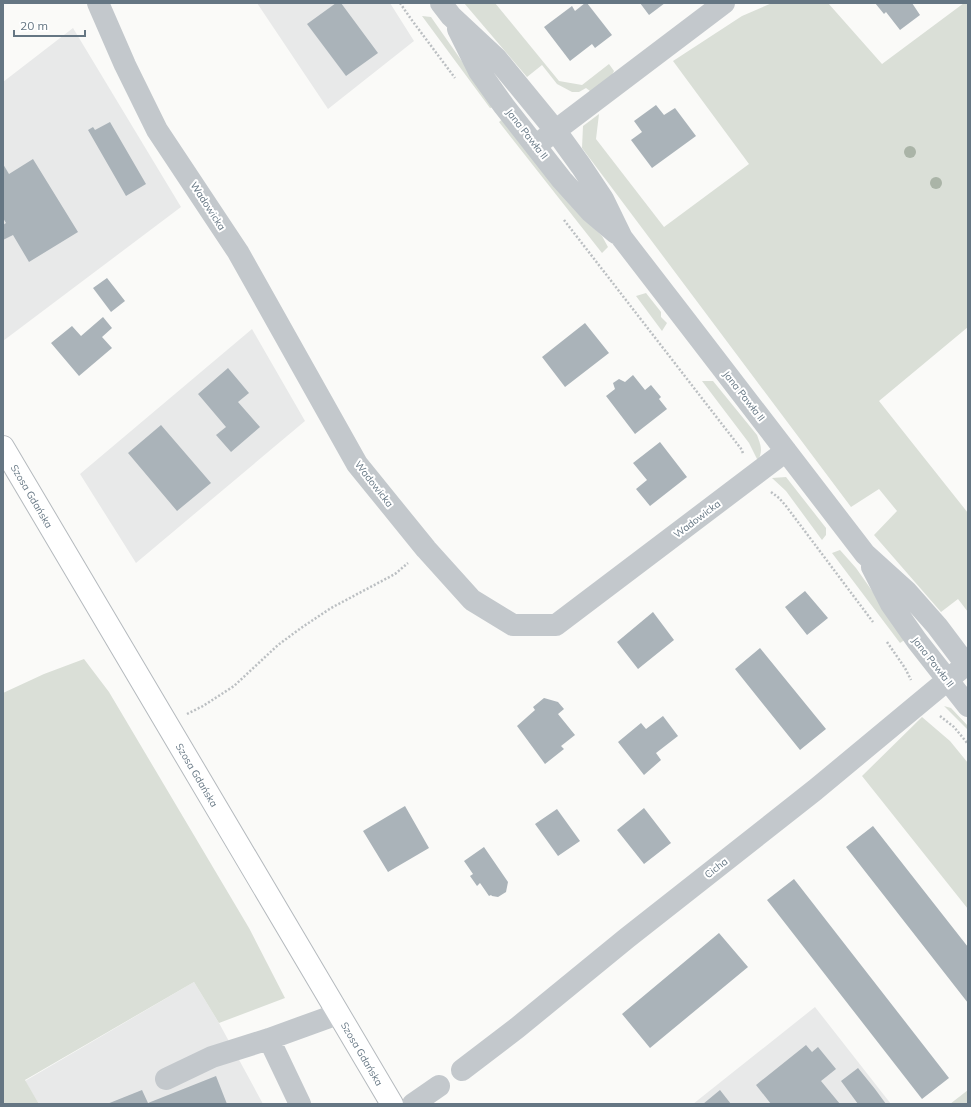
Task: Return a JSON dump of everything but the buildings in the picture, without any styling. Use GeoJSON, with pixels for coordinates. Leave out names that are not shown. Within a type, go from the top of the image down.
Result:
{"type":"FeatureCollection","features":[{"type":"Feature","properties":{"kind":"main road","name":"Szosa Gdańska"},"geometry":{"type":"LineString","coordinates":[[3,447],[392,1104]]}},
{"type":"Feature","properties":{"kind":"street","name":"Wadowicka"},"geometry":{"type":"LineString","coordinates":[[98,3],[125,65],[157,130],[238,252],[357,464],[426,549],[472,600],[513,625],[556,625],[786,451]]}},
{"type":"Feature","properties":{"kind":"street"},"geometry":{"type":"LineString","coordinates":[[536,146],[555,130],[724,3]]}},
{"type":"Feature","properties":{"kind":"street","name":"Jana Pawła II"},"geometry":{"type":"LineString","coordinates":[[446,9],[496,58],[555,130],[603,199],[622,238],[786,451],[866,554],[907,592],[967,665]]}},
{"type":"Feature","properties":{"kind":"street","name":"Jana Pawła II"},"geometry":{"type":"LineString","coordinates":[[446,9],[479,72],[504,106],[562,180],[590,211],[622,238]]}},
{"type":"Feature","properties":{"kind":"street","name":"Jana Pawła II"},"geometry":{"type":"LineString","coordinates":[[866,554],[891,604],[917,641],[968,706]]}},
{"type":"Feature","properties":{"kind":"street","name":"Cicha"},"geometry":{"type":"LineString","coordinates":[[462,1070],[517,1028],[626,938],[815,790],[967,665]]}},
{"type":"Feature","properties":{"kind":"street"},"geometry":{"type":"LineString","coordinates":[[166,1079],[212,1057],[270,1039],[338,1014]]}},
{"type":"Feature","properties":{"kind":"street"},"geometry":{"type":"LineString","coordinates":[[270,1039],[300,1104]]}},
{"type":"Feature","properties":{"kind":"street"},"geometry":{"type":"LineString","coordinates":[[413,1104],[439,1086]]}},
{"type":"Feature","properties":{"kind":"path"},"geometry":{"type":"LineString","coordinates":[[400,3],[411,19]]}},
{"type":"Feature","properties":{"kind":"path"},"geometry":{"type":"LineString","coordinates":[[594,258],[742,450],[745,458]]}},
{"type":"Feature","properties":{"kind":"path"},"geometry":{"type":"LineString","coordinates":[[769,490],[779,498],[874,623]]}},
{"type":"Feature","properties":{"kind":"path"},"geometry":{"type":"LineString","coordinates":[[167,724],[203,706],[234,686],[278,645],[301,628],[331,608],[395,574],[426,549]]}},
{"type":"Feature","properties":{"kind":"path"},"geometry":{"type":"LineString","coordinates":[[883,636],[912,681]]}},
{"type":"Feature","properties":{"kind":"path"},"geometry":{"type":"LineString","coordinates":[[939,715],[954,727],[968,744]]}},
{"type":"Feature","properties":{"kind":"shaded area"},"geometry":{"type":"Polygon","coordinates":[[[257,3],[390,3],[414,41],[328,109],[257,3]]]}},
{"type":"Feature","properties":{"kind":"shaded area"},"geometry":{"type":"Polygon","coordinates":[[[464,3],[495,3],[559,81],[582,85],[609,64],[614,71],[610,79],[594,94],[586,88],[579,92],[572,92],[557,84],[542,65],[527,77],[464,3]]]}},
{"type":"Feature","properties":{"kind":"shaded area"},"geometry":{"type":"Polygon","coordinates":[[[772,3],[828,3],[882,64],[964,3],[968,3],[968,327],[879,401],[968,513],[968,612],[958,599],[941,612],[874,535],[897,511],[879,489],[851,507],[582,148],[583,126],[599,114],[596,139],[664,227],[749,164],[673,61],[742,16],[772,3]]]}},
{"type":"Feature","properties":{"kind":"shaded area"},"geometry":{"type":"Polygon","coordinates":[[[422,16],[431,17],[494,107],[490,108],[422,16]]]}},
{"type":"Feature","properties":{"kind":"shaded area"},"geometry":{"type":"Polygon","coordinates":[[[73,28],[181,207],[3,341],[3,82],[73,28]]]}},
{"type":"Feature","properties":{"kind":"shaded area"},"geometry":{"type":"Polygon","coordinates":[[[504,118],[553,185],[602,236],[608,247],[602,253],[499,122],[504,118]]]}},
{"type":"Feature","properties":{"kind":"shaded area"},"geometry":{"type":"Polygon","coordinates":[[[646,293],[661,312],[661,317],[667,323],[662,331],[636,296],[646,293]]]}},
{"type":"Feature","properties":{"kind":"shaded area"},"geometry":{"type":"Polygon","coordinates":[[[252,329],[305,421],[136,563],[80,474],[252,329]]]}},
{"type":"Feature","properties":{"kind":"shaded area"},"geometry":{"type":"Polygon","coordinates":[[[702,381],[713,381],[757,435],[761,448],[761,454],[758,461],[749,443],[702,381]]]}},
{"type":"Feature","properties":{"kind":"shaded area"},"geometry":{"type":"Polygon","coordinates":[[[786,477],[826,528],[826,535],[822,540],[786,491],[772,478],[786,477]]]}},
{"type":"Feature","properties":{"kind":"shaded area"},"geometry":{"type":"Polygon","coordinates":[[[840,550],[856,568],[906,639],[900,643],[832,553],[840,550]]]}},
{"type":"Feature","properties":{"kind":"shaded area"},"geometry":{"type":"Polygon","coordinates":[[[84,659],[109,692],[249,928],[285,998],[219,1023],[194,982],[25,1080],[39,1104],[3,1104],[3,693],[44,674],[84,659]]]}},
{"type":"Feature","properties":{"kind":"shaded area"},"geometry":{"type":"Polygon","coordinates":[[[944,706],[951,708],[968,726],[968,730],[944,706]]]}},
{"type":"Feature","properties":{"kind":"shaded area"},"geometry":{"type":"Polygon","coordinates":[[[922,717],[950,741],[968,763],[968,909],[862,776],[922,717]]]}},
{"type":"Feature","properties":{"kind":"shaded area"},"geometry":{"type":"Polygon","coordinates":[[[194,982],[219,1023],[263,1104],[39,1104],[25,1081],[194,982]]]}},
{"type":"Feature","properties":{"kind":"shaded area"},"geometry":{"type":"Polygon","coordinates":[[[815,1007],[891,1104],[693,1104],[815,1007]]]}},
{"type":"Feature","properties":{"kind":"shaded area"},"geometry":{"type":"Polygon","coordinates":[[[968,1090],[968,1104],[950,1104],[968,1090]]]}}]}
